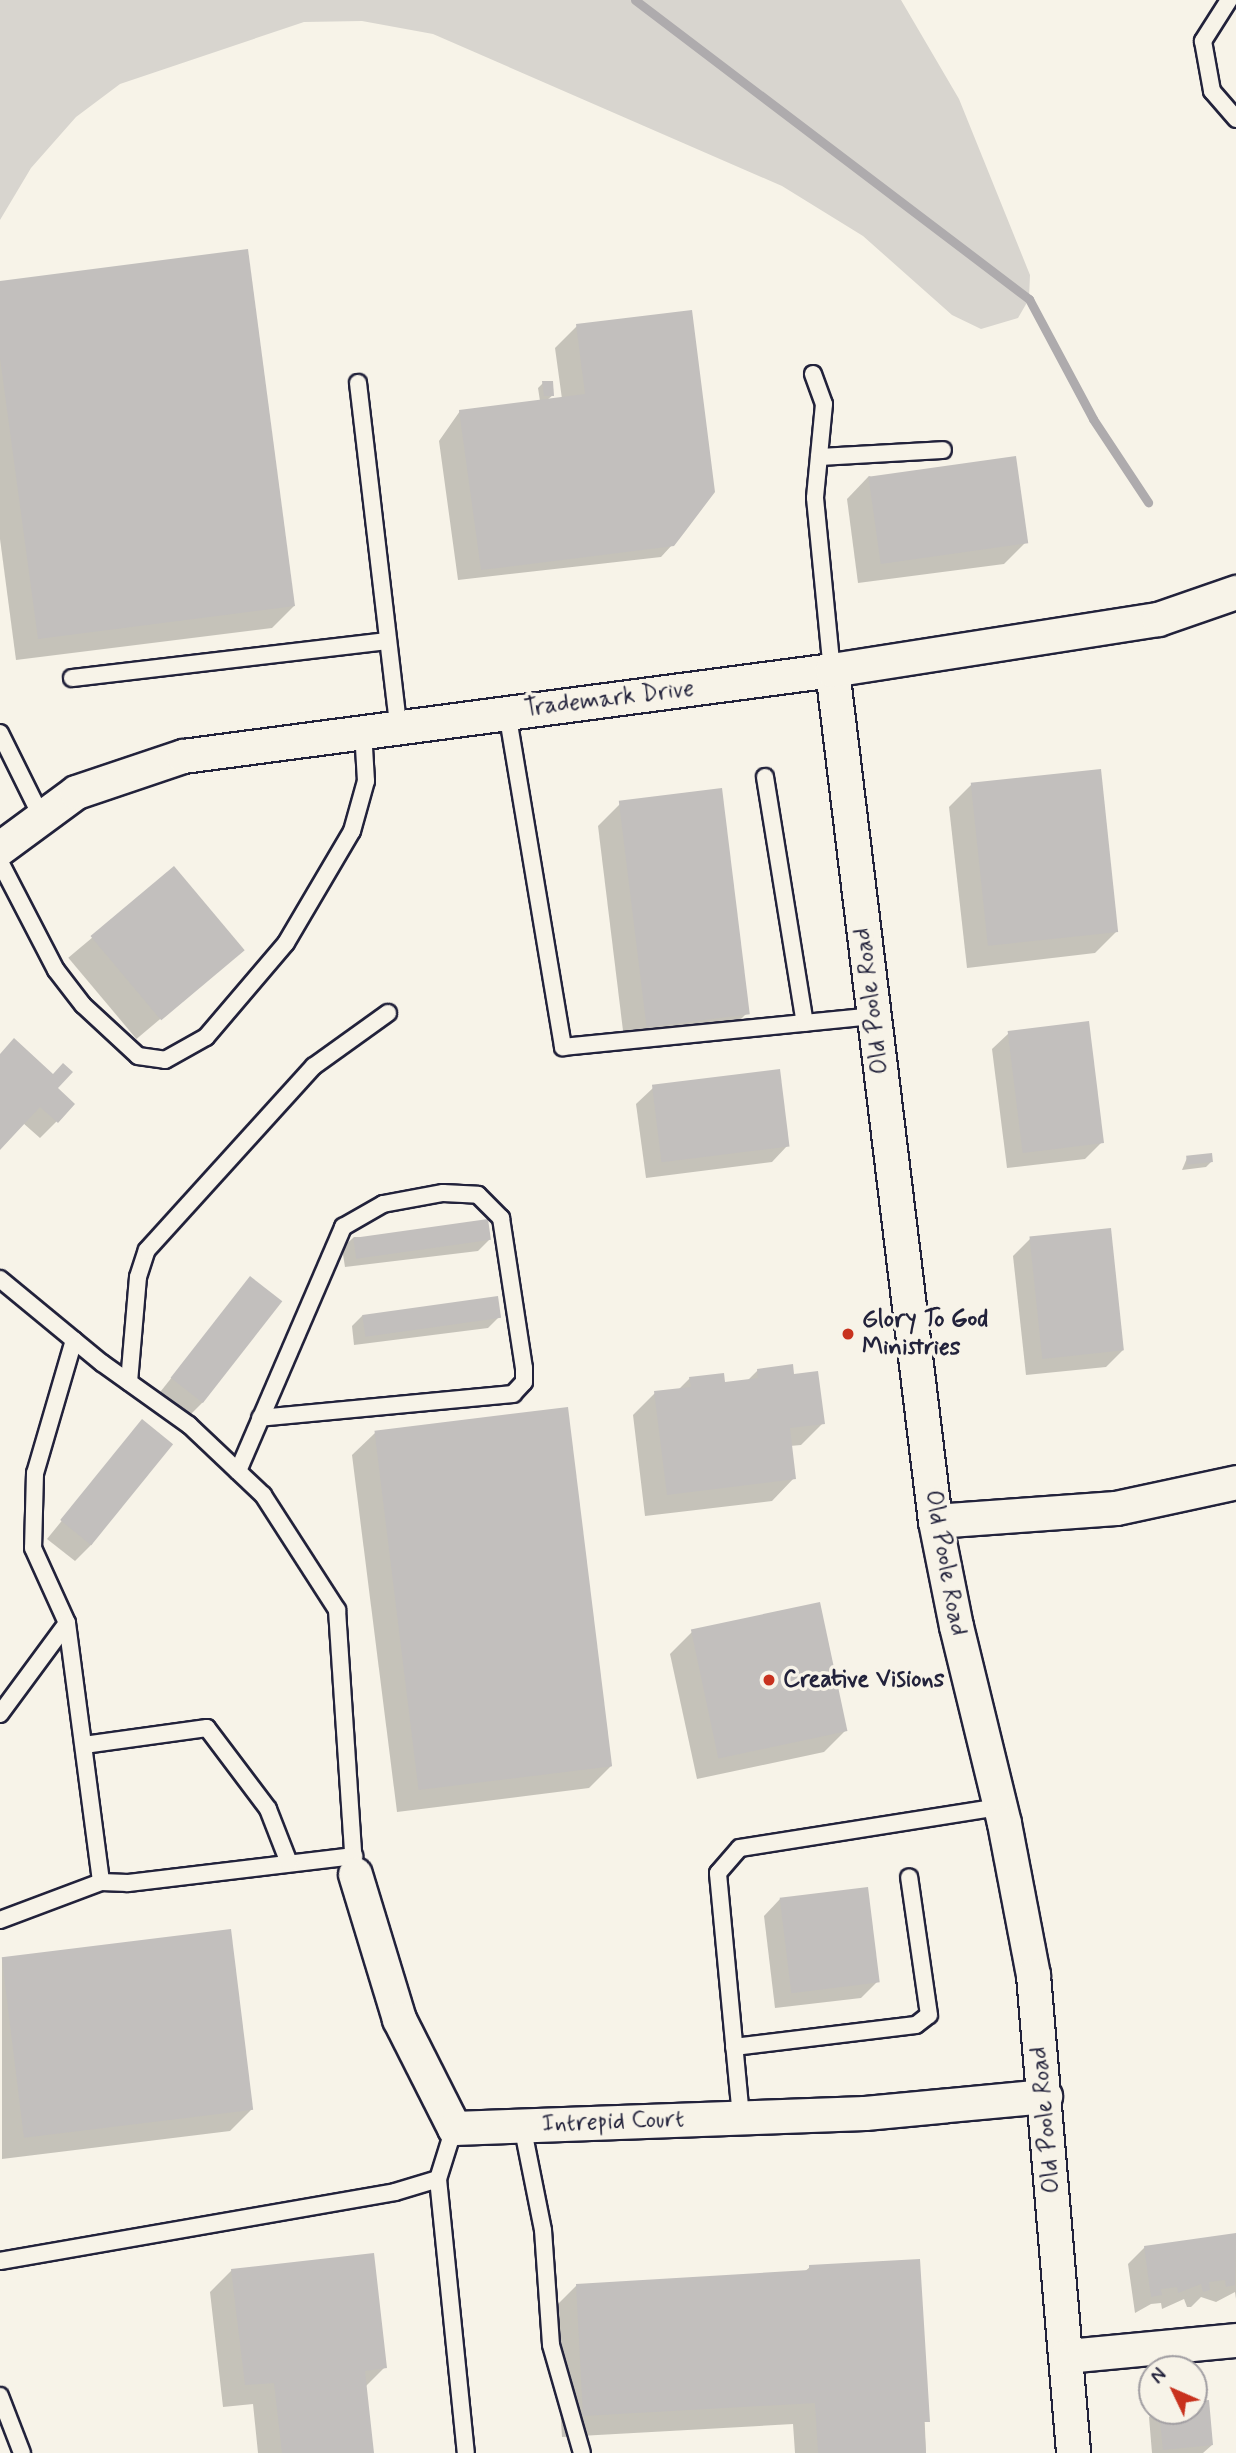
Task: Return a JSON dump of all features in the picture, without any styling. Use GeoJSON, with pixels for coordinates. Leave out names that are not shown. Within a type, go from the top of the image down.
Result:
{"type":"FeatureCollection","features":[{"type":"Feature","properties":{"kind":"street","name":"Trademark Drive"},"geometry":{"type":"LineString","coordinates":[[0,848],[76,792],[183,756],[832,670],[1158,619],[1236,592]]}},
{"type":"Feature","properties":{"kind":"street","name":"Old Poole Road"},"geometry":{"type":"LineString","coordinates":[[832,670],[935,1521],[1000,1807],[1033,1975],[1073,2453]]}},
{"type":"Feature","properties":{"kind":"street"},"geometry":{"type":"LineString","coordinates":[[935,1521],[1116,1508],[1236,1482]]}},
{"type":"Feature","properties":{"kind":"street"},"geometry":{"type":"LineString","coordinates":[[354,1865],[399,2020],[454,2128]]}},
{"type":"Feature","properties":{"kind":"street","name":"Intrepid Court"},"geometry":{"type":"LineString","coordinates":[[454,2128],[865,2113],[1045,2096]]}},
{"type":"Feature","properties":{"kind":"street"},"geometry":{"type":"LineString","coordinates":[[1066,2356],[1235,2346]]}},
{"type":"Feature","properties":{"kind":"lane"},"geometry":{"type":"LineString","coordinates":[[1229,0],[1202,40],[1212,91],[1236,119]]}},
{"type":"Feature","properties":{"kind":"lane"},"geometry":{"type":"LineString","coordinates":[[813,374],[824,404],[815,498],[832,670]]}},
{"type":"Feature","properties":{"kind":"lane"},"geometry":{"type":"LineString","coordinates":[[358,383],[398,726]]}},
{"type":"Feature","properties":{"kind":"lane"},"geometry":{"type":"LineString","coordinates":[[819,457],[943,450]]}},
{"type":"Feature","properties":{"kind":"lane"},"geometry":{"type":"LineString","coordinates":[[72,678],[388,641]]}},
{"type":"Feature","properties":{"kind":"lane"},"geometry":{"type":"LineString","coordinates":[[507,712],[563,1047],[874,1016]]}},
{"type":"Feature","properties":{"kind":"lane"},"geometry":{"type":"LineString","coordinates":[[0,862],[56,970],[83,1005],[138,1056],[165,1060],[206,1037],[286,943],[352,831],[366,781],[363,731]]}},
{"type":"Feature","properties":{"kind":"lane"},"geometry":{"type":"LineString","coordinates":[[0,733],[42,818]]}},
{"type":"Feature","properties":{"kind":"lane"},"geometry":{"type":"LineString","coordinates":[[765,777],[805,1023]]}},
{"type":"Feature","properties":{"kind":"lane"},"geometry":{"type":"LineString","coordinates":[[128,1382],[138,1277],[147,1251],[314,1066],[388,1013]]}},
{"type":"Feature","properties":{"kind":"lane"},"geometry":{"type":"LineString","coordinates":[[238,1471],[260,1418],[343,1227],[383,1204],[443,1193],[478,1195],[501,1218],[524,1368],[524,1382],[513,1394],[260,1418]]}},
{"type":"Feature","properties":{"kind":"lane"},"geometry":{"type":"LineString","coordinates":[[0,1279],[128,1382],[189,1425],[263,1495],[337,1610],[354,1865],[289,1863],[128,1883],[101,1882],[0,1920]]}},
{"type":"Feature","properties":{"kind":"lane"},"geometry":{"type":"LineString","coordinates":[[74,1340],[35,1474],[33,1548],[67,1623],[101,1882]]}},
{"type":"Feature","properties":{"kind":"lane"},"geometry":{"type":"LineString","coordinates":[[0,1714],[67,1623]]}},
{"type":"Feature","properties":{"kind":"lane"},"geometry":{"type":"LineString","coordinates":[[84,1745],[207,1728],[268,1809],[289,1863]]}},
{"type":"Feature","properties":{"kind":"lane"},"geometry":{"type":"LineString","coordinates":[[741,2117],[718,1873],[740,1848],[1000,1807]]}},
{"type":"Feature","properties":{"kind":"lane"},"geometry":{"type":"LineString","coordinates":[[734,2047],[916,2025],[929,2015],[909,1877]]}},
{"type":"Feature","properties":{"kind":"lane"},"geometry":{"type":"LineString","coordinates":[[522,2125],[543,2230],[551,2345],[582,2453]]}},
{"type":"Feature","properties":{"kind":"lane"},"geometry":{"type":"LineString","coordinates":[[454,2128],[438,2179],[466,2453]]}},
{"type":"Feature","properties":{"kind":"lane"},"geometry":{"type":"LineString","coordinates":[[0,2261],[395,2192],[438,2179]]}},
{"type":"Feature","properties":{"kind":"lane"},"geometry":{"type":"LineString","coordinates":[[0,2396],[22,2453]]}},
{"type":"Feature","properties":{"kind":"shaded area"},"geometry":{"type":"Polygon","coordinates":[[[0,0],[901,0],[959,99],[1030,275],[1029,299],[1018,318],[981,329],[952,315],[863,236],[782,186],[433,34],[362,21],[304,22],[120,84],[76,117],[31,168],[0,220],[0,0]]]}},
{"type":"Feature","properties":{"kind":"building"},"geometry":{"type":"Polygon","coordinates":[[[248,249],[295,606],[38,639],[0,358],[0,281],[248,249]]]}},
{"type":"Feature","properties":{"kind":"building"},"geometry":{"type":"Polygon","coordinates":[[[692,310],[715,492],[674,546],[481,570],[459,410],[585,394],[576,324],[692,310]]]}},
{"type":"Feature","properties":{"kind":"building"},"geometry":{"type":"Polygon","coordinates":[[[542,381],[553,381],[554,396],[544,396],[542,381]]]}},
{"type":"Feature","properties":{"kind":"building"},"geometry":{"type":"Polygon","coordinates":[[[1016,456],[1028,543],[881,564],[868,477],[1016,456]]]}},
{"type":"Feature","properties":{"kind":"building"},"geometry":{"type":"Polygon","coordinates":[[[1101,769],[1118,932],[988,946],[971,783],[1101,769]]]}},
{"type":"Feature","properties":{"kind":"building"},"geometry":{"type":"Polygon","coordinates":[[[722,788],[750,1014],[647,1027],[619,801],[722,788]]]}},
{"type":"Feature","properties":{"kind":"building"},"geometry":{"type":"Polygon","coordinates":[[[174,866],[245,950],[161,1020],[91,936],[174,866]]]}},
{"type":"Feature","properties":{"kind":"building"},"geometry":{"type":"Polygon","coordinates":[[[1089,1021],[1104,1143],[1023,1153],[1008,1031],[1089,1021]]]}},
{"type":"Feature","properties":{"kind":"building"},"geometry":{"type":"Polygon","coordinates":[[[14,1038],[53,1074],[63,1063],[73,1072],[58,1088],[75,1104],[58,1123],[40,1107],[0,1150],[0,1054],[14,1038]]]}},
{"type":"Feature","properties":{"kind":"building"},"geometry":{"type":"Polygon","coordinates":[[[780,1069],[790,1146],[661,1162],[652,1085],[780,1069]]]}},
{"type":"Feature","properties":{"kind":"building"},"geometry":{"type":"Polygon","coordinates":[[[1212,1153],[1213,1162],[1187,1165],[1186,1156],[1212,1153]]]}},
{"type":"Feature","properties":{"kind":"building"},"geometry":{"type":"Polygon","coordinates":[[[488,1219],[491,1240],[356,1259],[353,1238],[488,1219]]]}},
{"type":"Feature","properties":{"kind":"building"},"geometry":{"type":"Polygon","coordinates":[[[1111,1228],[1124,1350],[1042,1359],[1029,1237],[1111,1228]]]}},
{"type":"Feature","properties":{"kind":"building"},"geometry":{"type":"Polygon","coordinates":[[[250,1276],[282,1301],[203,1403],[171,1378],[250,1276]]]}},
{"type":"Feature","properties":{"kind":"building"},"geometry":{"type":"Polygon","coordinates":[[[498,1296],[501,1318],[365,1337],[362,1315],[498,1296]]]}},
{"type":"Feature","properties":{"kind":"building"},"geometry":{"type":"Polygon","coordinates":[[[793,1364],[794,1374],[818,1371],[825,1424],[790,1428],[796,1479],[667,1495],[654,1391],[691,1387],[689,1377],[724,1373],[725,1382],[758,1378],[757,1369],[793,1364]]]}},
{"type":"Feature","properties":{"kind":"building"},"geometry":{"type":"Polygon","coordinates":[[[568,1407],[612,1766],[419,1790],[374,1431],[568,1407]]]}},
{"type":"Feature","properties":{"kind":"building"},"geometry":{"type":"Polygon","coordinates":[[[142,1419],[173,1444],[91,1545],[60,1520],[142,1419]]]}},
{"type":"Feature","properties":{"kind":"building","name":"Creative Visions"},"geometry":{"type":"Polygon","coordinates":[[[820,1602],[847,1731],[718,1759],[691,1629],[820,1602]]]}},
{"type":"Feature","properties":{"kind":"building"},"geometry":{"type":"Polygon","coordinates":[[[868,1887],[880,1982],[791,1993],[780,1898],[868,1887]]]}},
{"type":"Feature","properties":{"kind":"building"},"geometry":{"type":"Polygon","coordinates":[[[231,1929],[253,2110],[24,2138],[2,1957],[231,1929]]]}},
{"type":"Feature","properties":{"kind":"building"},"geometry":{"type":"Polygon","coordinates":[[[1236,2233],[1235,2285],[1226,2287],[1225,2280],[1209,2282],[1210,2290],[1203,2292],[1201,2284],[1178,2293],[1177,2287],[1161,2289],[1162,2295],[1151,2297],[1144,2246],[1236,2233]]]}},
{"type":"Feature","properties":{"kind":"building"},"geometry":{"type":"Polygon","coordinates":[[[374,2253],[387,2368],[365,2371],[374,2453],[282,2453],[274,2383],[245,2385],[231,2269],[374,2253]]]}},
{"type":"Feature","properties":{"kind":"building"},"geometry":{"type":"Polygon","coordinates":[[[920,2259],[930,2422],[924,2422],[926,2453],[818,2453],[815,2403],[583,2416],[576,2284],[809,2270],[809,2265],[920,2259]]]}},
{"type":"Feature","properties":{"kind":"building"},"geometry":{"type":"Polygon","coordinates":[[[1208,2400],[1213,2445],[1163,2450],[1160,2425],[1208,2425],[1208,2400]]]}},
{"type":"Feature","properties":{"kind":"waterway"},"geometry":{"type":"LineString","coordinates":[[635,0],[1029,299],[1093,419],[1148,502]]}},
{"type":"Feature","properties":{"kind":"place","name":"Glory To God Ministries"},"geometry":{"type":"Point","coordinates":[848,1334]}},
{"type":"Feature","properties":{"kind":"place","name":"Creative Visions"},"geometry":{"type":"Point","coordinates":[769,1680]}}]}
